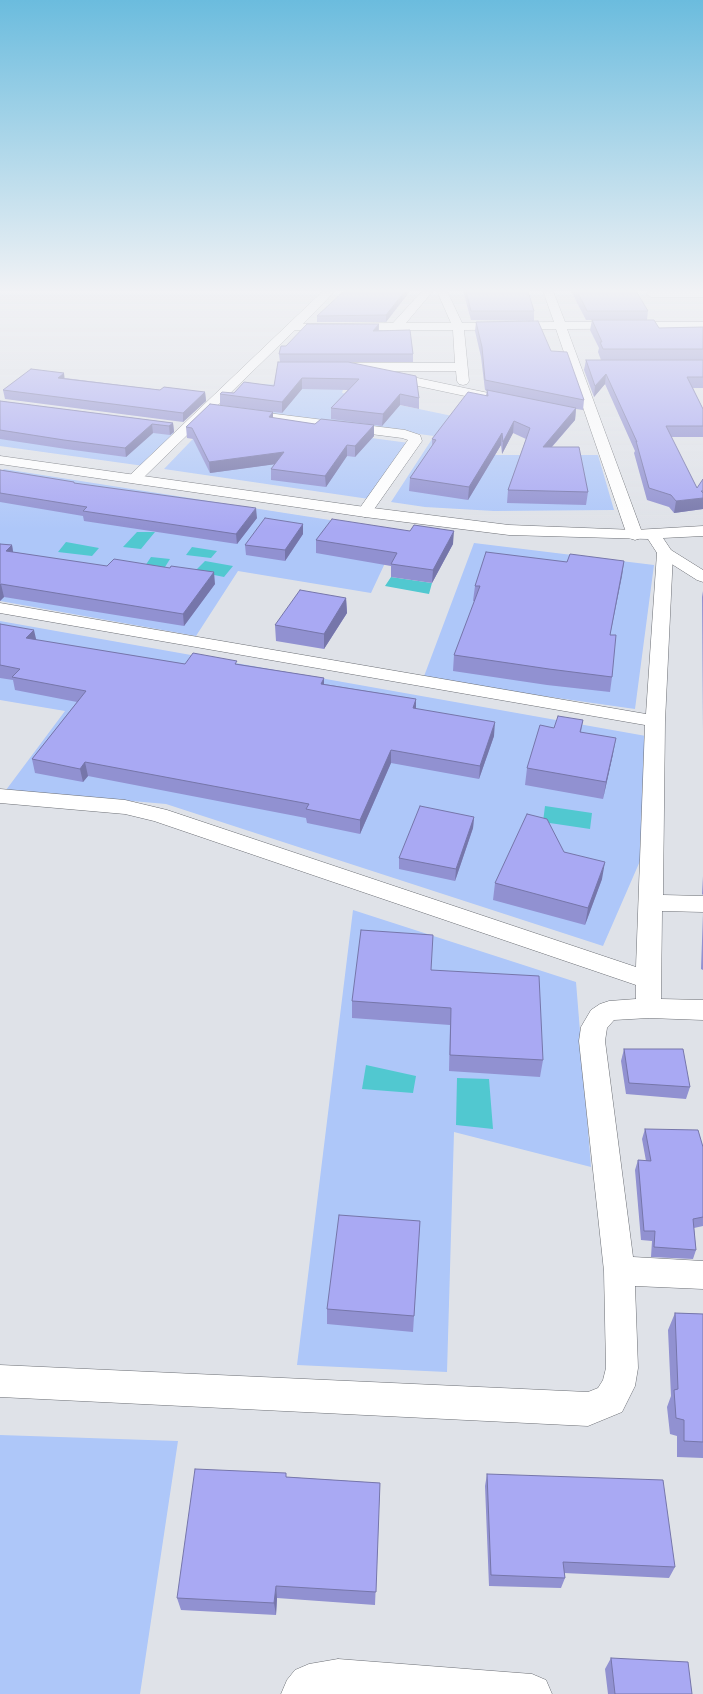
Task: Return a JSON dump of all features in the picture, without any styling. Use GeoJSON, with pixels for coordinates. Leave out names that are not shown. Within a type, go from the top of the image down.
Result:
{"type":"FeatureCollection","features":[{"type":"Feature","properties":{"kind":"street"},"geometry":{"type":"LineString","coordinates":[[134,479],[247,370]]}},
{"type":"Feature","properties":{"kind":"street"},"geometry":{"type":"LineString","coordinates":[[358,370],[510,401]]}},
{"type":"Feature","properties":{"kind":"street"},"geometry":{"type":"LineString","coordinates":[[461,370],[465,392]]}},
{"type":"Feature","properties":{"kind":"street"},"geometry":{"type":"LineString","coordinates":[[576,370],[635,535]]}},
{"type":"Feature","properties":{"kind":"street"},"geometry":{"type":"LineString","coordinates":[[206,409],[405,434],[415,438],[416,441],[365,512]]}},
{"type":"Feature","properties":{"kind":"street"},"geometry":{"type":"LineString","coordinates":[[578,415],[593,418]]}},
{"type":"Feature","properties":{"kind":"street"},"geometry":{"type":"LineString","coordinates":[[172,426],[187,428]]}},
{"type":"Feature","properties":{"kind":"street"},"geometry":{"type":"LineString","coordinates":[[0,460],[365,512],[509,530],[635,535],[703,531]]}},
{"type":"Feature","properties":{"kind":"street"},"geometry":{"type":"LineString","coordinates":[[653,534],[665,553],[703,577]]}},
{"type":"Feature","properties":{"kind":"street"},"geometry":{"type":"LineString","coordinates":[[649,1008],[648,980],[652,903],[655,721],[665,553]]}},
{"type":"Feature","properties":{"kind":"street"},"geometry":{"type":"LineString","coordinates":[[0,608],[655,721]]}},
{"type":"Feature","properties":{"kind":"street"},"geometry":{"type":"LineString","coordinates":[[0,796],[125,807],[160,815],[648,980]]}},
{"type":"Feature","properties":{"kind":"street"},"geometry":{"type":"LineString","coordinates":[[652,903],[703,904]]}},
{"type":"Feature","properties":{"kind":"street"},"geometry":{"type":"LineString","coordinates":[[0,1381],[588,1409],[610,1400],[618,1386],[622,1368],[619,1271],[592,1040],[594,1027],[600,1017],[609,1011],[649,1008],[703,1010]]}},
{"type":"Feature","properties":{"kind":"street"},"geometry":{"type":"LineString","coordinates":[[619,1271],[703,1276]]}},
{"type":"Feature","properties":{"kind":"street"},"geometry":{"type":"LineString","coordinates":[[301,1694],[309,1684],[338,1679],[532,1694]]}},
{"type":"Feature","properties":{"kind":"shaded area"},"geometry":{"type":"Polygon","coordinates":[[[246,384],[344,386],[342,393],[486,423],[492,455],[598,455],[614,510],[494,511],[425,507],[391,502],[434,436],[222,408],[246,384]]]}},
{"type":"Feature","properties":{"kind":"shaded area"},"geometry":{"type":"Polygon","coordinates":[[[0,409],[178,433],[144,466],[0,446],[0,409]]]}},
{"type":"Feature","properties":{"kind":"shaded area"},"geometry":{"type":"Polygon","coordinates":[[[214,417],[409,443],[369,499],[164,469],[214,417]]]}},
{"type":"Feature","properties":{"kind":"shaded area"},"geometry":{"type":"Polygon","coordinates":[[[4,469],[400,531],[371,593],[238,571],[196,636],[0,601],[0,472],[4,469]]]}},
{"type":"Feature","properties":{"kind":"shaded area"},"geometry":{"type":"Polygon","coordinates":[[[137,532],[155,532],[141,549],[123,547],[137,532]]]}},
{"type":"Feature","properties":{"kind":"shaded area"},"geometry":{"type":"Polygon","coordinates":[[[66,542],[99,548],[92,556],[58,552],[66,542]]]}},
{"type":"Feature","properties":{"kind":"shaded area"},"geometry":{"type":"Polygon","coordinates":[[[474,543],[654,565],[635,709],[423,679],[474,543]]]}},
{"type":"Feature","properties":{"kind":"shaded area"},"geometry":{"type":"Polygon","coordinates":[[[192,547],[217,551],[211,558],[186,555],[192,547]]]}},
{"type":"Feature","properties":{"kind":"shaded area"},"geometry":{"type":"Polygon","coordinates":[[[151,557],[170,559],[160,575],[141,572],[151,557]]]}},
{"type":"Feature","properties":{"kind":"shaded area"},"geometry":{"type":"Polygon","coordinates":[[[205,561],[233,566],[224,577],[195,571],[205,561]]]}},
{"type":"Feature","properties":{"kind":"shaded area"},"geometry":{"type":"Polygon","coordinates":[[[391,577],[432,583],[429,594],[385,586],[391,577]]]}},
{"type":"Feature","properties":{"kind":"shaded area"},"geometry":{"type":"Polygon","coordinates":[[[0,621],[646,736],[640,861],[603,946],[166,804],[6,790],[65,711],[0,700],[0,621]]]}},
{"type":"Feature","properties":{"kind":"shaded area"},"geometry":{"type":"Polygon","coordinates":[[[545,806],[592,813],[590,829],[543,822],[545,806]]]}},
{"type":"Feature","properties":{"kind":"shaded area"},"geometry":{"type":"Polygon","coordinates":[[[353,910],[576,982],[591,1167],[454,1132],[447,1372],[297,1365],[353,910]]]}},
{"type":"Feature","properties":{"kind":"shaded area"},"geometry":{"type":"Polygon","coordinates":[[[366,1065],[416,1076],[413,1093],[362,1089],[366,1065]]]}},
{"type":"Feature","properties":{"kind":"shaded area"},"geometry":{"type":"Polygon","coordinates":[[[457,1078],[489,1079],[493,1129],[456,1125],[457,1078]]]}},
{"type":"Feature","properties":{"kind":"shaded area"},"geometry":{"type":"Polygon","coordinates":[[[0,1435],[178,1441],[140,1694],[0,1694],[0,1435]]]}},
{"type":"Feature","properties":{"kind":"building"},"geometry":{"type":"Polygon","coordinates":[[[30,370],[40,370],[64,373],[58,378],[160,390],[164,387],[205,392],[183,413],[3,390],[30,370]]]}},
{"type":"Feature","properties":{"kind":"building"},"geometry":{"type":"Polygon","coordinates":[[[277,370],[387,370],[416,376],[419,398],[400,394],[383,414],[331,408],[359,379],[302,378],[282,402],[220,394],[222,392],[234,393],[244,382],[274,386],[277,370]]]}},
{"type":"Feature","properties":{"kind":"building"},"geometry":{"type":"Polygon","coordinates":[[[484,370],[573,370],[584,400],[485,380],[484,370]]]}},
{"type":"Feature","properties":{"kind":"building"},"geometry":{"type":"Polygon","coordinates":[[[589,370],[703,370],[703,377],[687,377],[703,409],[703,426],[666,426],[697,488],[703,479],[703,491],[701,491],[703,493],[703,498],[676,501],[671,495],[649,488],[636,441],[637,442],[606,374],[595,386],[589,370]]]}},
{"type":"Feature","properties":{"kind":"building"},"geometry":{"type":"Polygon","coordinates":[[[487,390],[576,408],[543,447],[579,447],[588,492],[508,490],[530,428],[514,421],[503,442],[502,433],[469,487],[410,478],[436,440],[432,439],[468,392],[488,396],[487,390]]]}},
{"type":"Feature","properties":{"kind":"building"},"geometry":{"type":"Polygon","coordinates":[[[0,401],[173,423],[169,426],[152,424],[125,448],[0,430],[0,401]]]}},
{"type":"Feature","properties":{"kind":"building"},"geometry":{"type":"Polygon","coordinates":[[[210,404],[273,412],[269,417],[315,424],[321,419],[374,425],[355,446],[347,445],[325,476],[271,469],[284,452],[209,462],[192,428],[186,427],[210,404]]]}},
{"type":"Feature","properties":{"kind":"building"},"geometry":{"type":"Polygon","coordinates":[[[0,470],[74,483],[256,508],[236,534],[83,511],[87,507],[0,493],[0,470]]]}},
{"type":"Feature","properties":{"kind":"building"},"geometry":{"type":"Polygon","coordinates":[[[265,518],[303,524],[285,550],[245,545],[265,518]]]}},
{"type":"Feature","properties":{"kind":"building"},"geometry":{"type":"Polygon","coordinates":[[[332,519],[410,531],[414,525],[454,531],[433,570],[391,564],[397,553],[316,540],[332,519]]]}},
{"type":"Feature","properties":{"kind":"building"},"geometry":{"type":"Polygon","coordinates":[[[0,544],[12,545],[6,551],[107,566],[114,559],[170,568],[171,566],[214,572],[183,614],[0,585],[0,544]]]}},
{"type":"Feature","properties":{"kind":"building"},"geometry":{"type":"Polygon","coordinates":[[[486,552],[567,562],[570,554],[624,561],[610,635],[616,635],[612,677],[454,655],[480,586],[475,586],[486,552]]]}},
{"type":"Feature","properties":{"kind":"building"},"geometry":{"type":"Polygon","coordinates":[[[300,590],[346,598],[324,634],[275,625],[300,590]]]}},
{"type":"Feature","properties":{"kind":"building"},"geometry":{"type":"Polygon","coordinates":[[[0,624],[34,630],[26,638],[185,664],[193,653],[237,661],[235,664],[324,678],[321,684],[416,699],[413,708],[495,722],[480,766],[391,750],[360,820],[306,809],[309,804],[85,762],[80,769],[32,759],[86,691],[12,677],[20,669],[0,665],[0,624]]]}},
{"type":"Feature","properties":{"kind":"building"},"geometry":{"type":"Polygon","coordinates":[[[558,716],[583,720],[580,732],[616,738],[606,782],[527,768],[540,725],[554,728],[558,716]]]}},
{"type":"Feature","properties":{"kind":"building"},"geometry":{"type":"Polygon","coordinates":[[[420,806],[474,817],[456,869],[399,858],[420,806]]]}},
{"type":"Feature","properties":{"kind":"building"},"geometry":{"type":"Polygon","coordinates":[[[527,814],[547,819],[564,852],[605,862],[588,908],[495,883],[527,814]]]}},
{"type":"Feature","properties":{"kind":"building"},"geometry":{"type":"Polygon","coordinates":[[[361,930],[433,935],[431,970],[539,976],[543,1060],[450,1055],[451,1008],[352,1001],[361,930]]]}},
{"type":"Feature","properties":{"kind":"building"},"geometry":{"type":"Polygon","coordinates":[[[624,1049],[683,1049],[690,1087],[629,1083],[624,1049]]]}},
{"type":"Feature","properties":{"kind":"building"},"geometry":{"type":"Polygon","coordinates":[[[645,1129],[698,1130],[703,1147],[703,1217],[693,1219],[696,1250],[654,1247],[655,1231],[644,1231],[638,1160],[651,1161],[645,1129]]]}},
{"type":"Feature","properties":{"kind":"building"},"geometry":{"type":"Polygon","coordinates":[[[339,1215],[420,1221],[414,1316],[327,1309],[339,1215]]]}},
{"type":"Feature","properties":{"kind":"building"},"geometry":{"type":"Polygon","coordinates":[[[675,1313],[703,1314],[703,1442],[684,1441],[684,1420],[676,1418],[674,1390],[678,1389],[675,1313]]]}},
{"type":"Feature","properties":{"kind":"building"},"geometry":{"type":"Polygon","coordinates":[[[195,1469],[286,1473],[286,1477],[380,1483],[376,1592],[276,1586],[274,1603],[177,1598],[195,1469]]]}},
{"type":"Feature","properties":{"kind":"building"},"geometry":{"type":"Polygon","coordinates":[[[487,1474],[663,1480],[675,1567],[563,1562],[565,1578],[491,1575],[487,1474]]]}},
{"type":"Feature","properties":{"kind":"building"},"geometry":{"type":"Polygon","coordinates":[[[611,1658],[688,1662],[692,1694],[615,1694],[611,1658]]]}}]}
